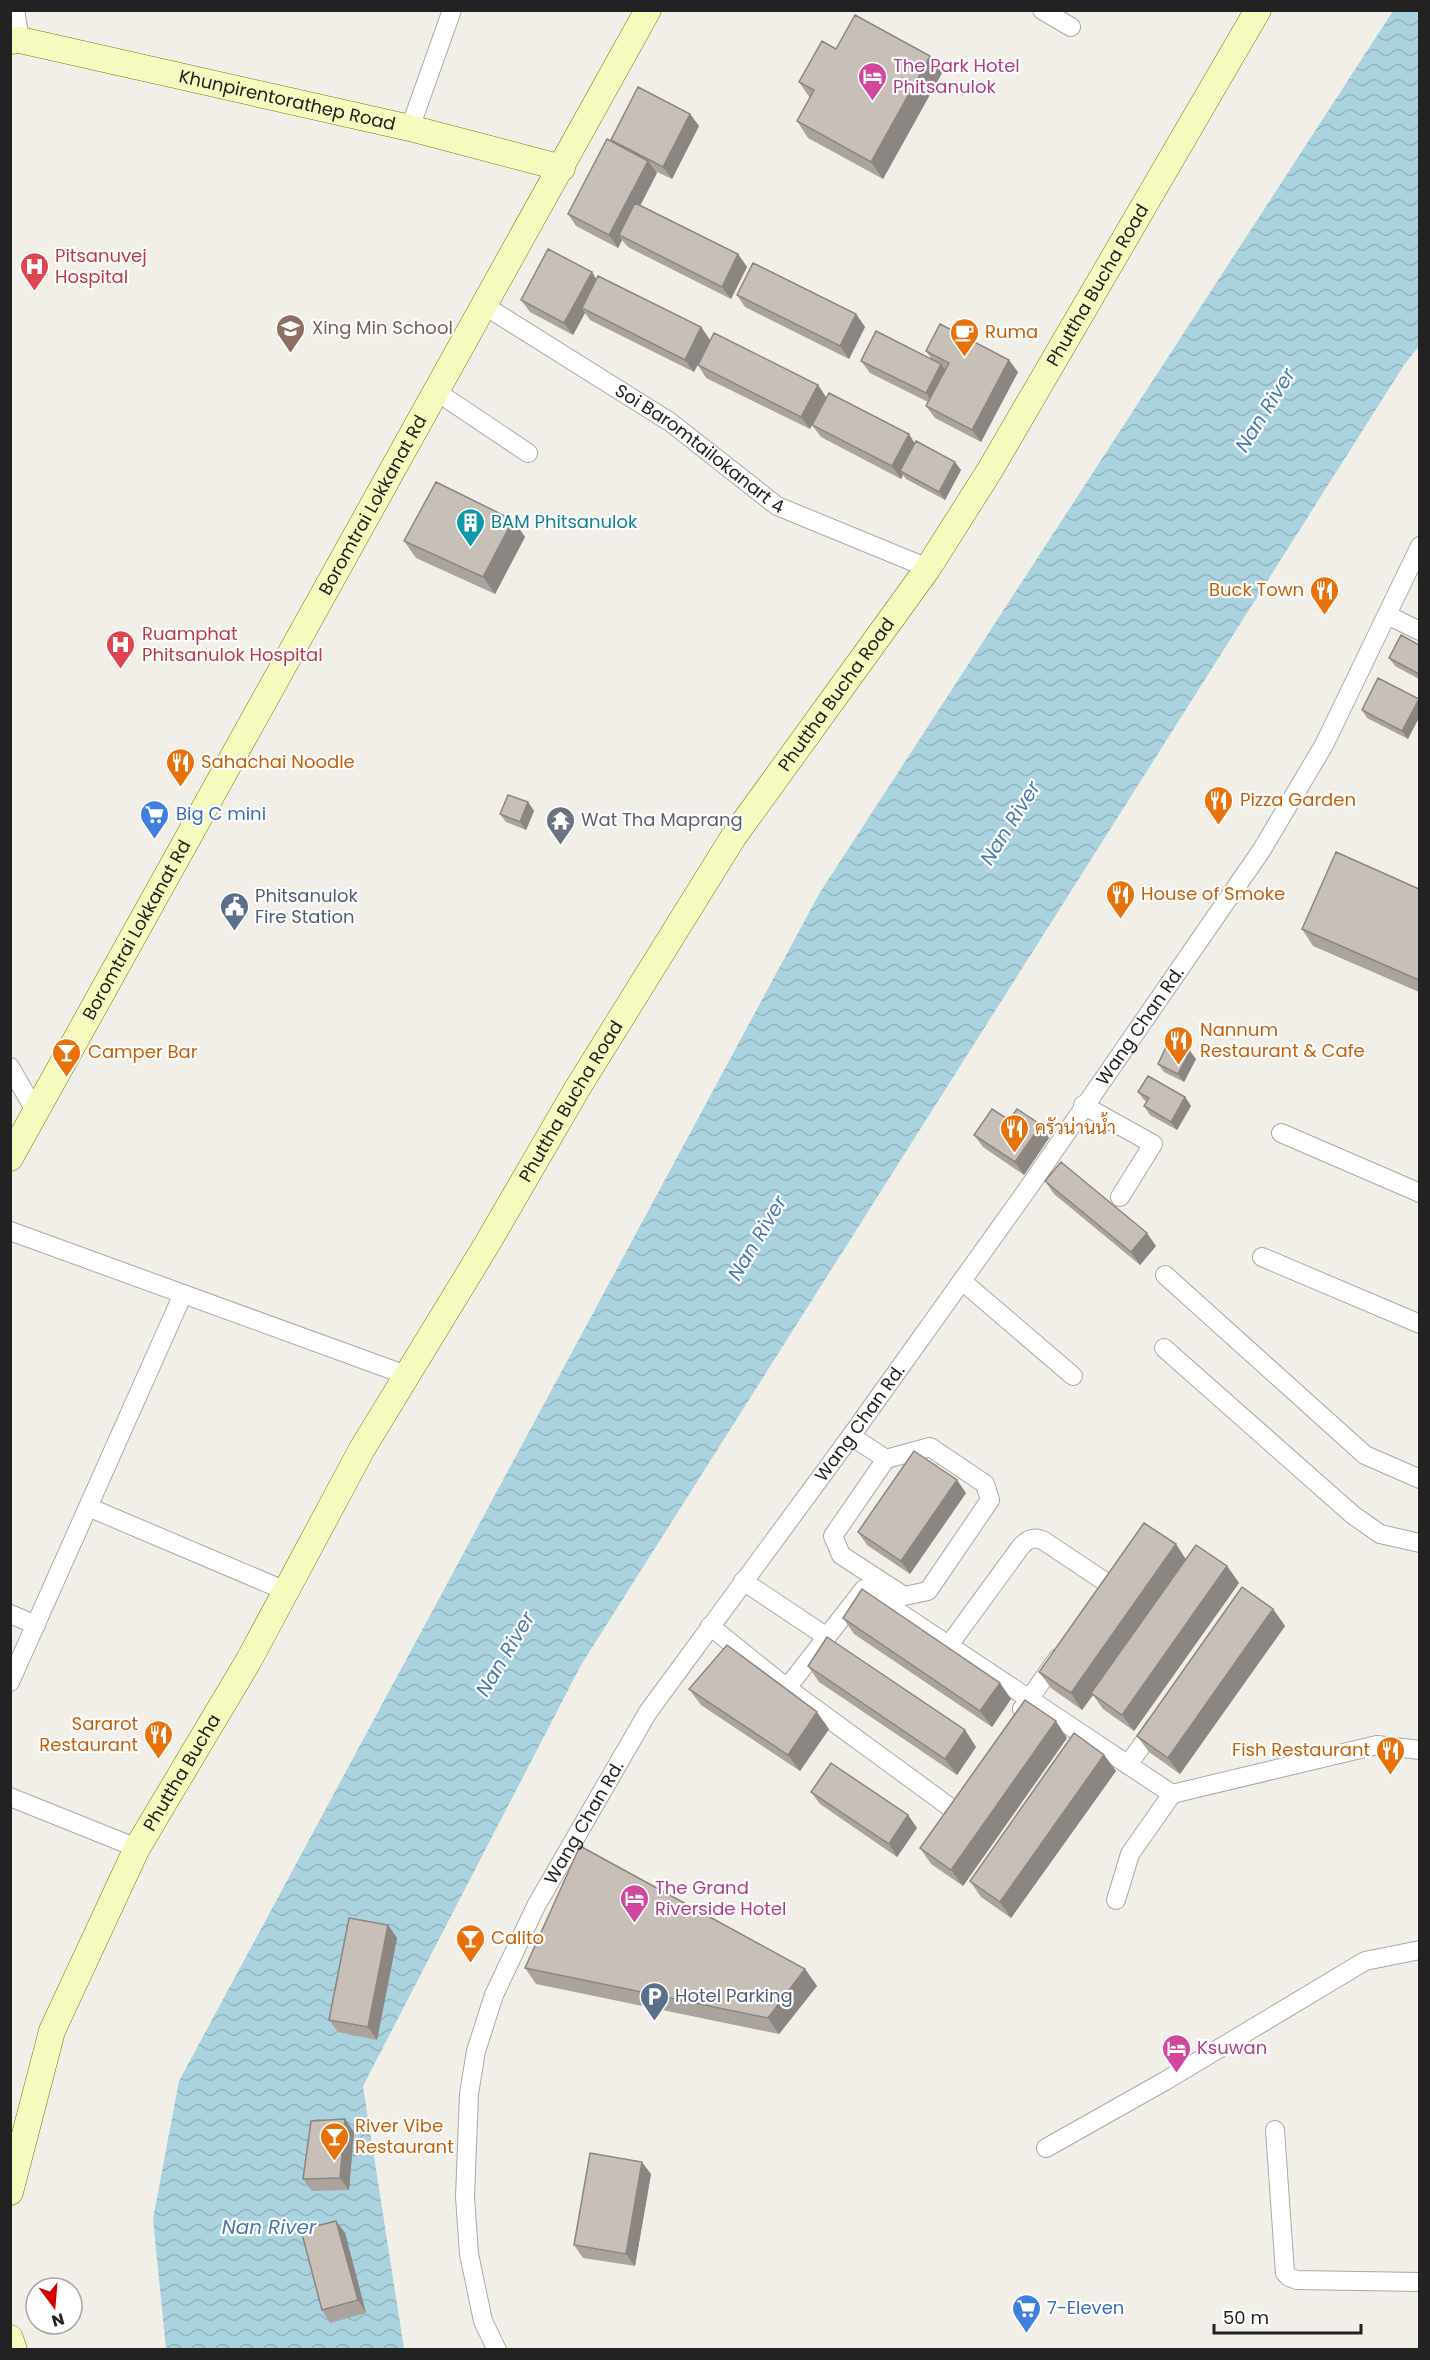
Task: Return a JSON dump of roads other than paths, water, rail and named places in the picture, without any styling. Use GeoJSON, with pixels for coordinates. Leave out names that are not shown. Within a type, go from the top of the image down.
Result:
{"type":"FeatureCollection","features":[{"type":"Feature","properties":{"kind":"street"},"geometry":{"type":"LineString","coordinates":[[15,10],[15,41]]}},
{"type":"Feature","properties":{"kind":"street"},"geometry":{"type":"LineString","coordinates":[[410,128],[452,10]]}},
{"type":"Feature","properties":{"kind":"street","name":"Boromtrai Lokkanat Rd"},"geometry":{"type":"LineString","coordinates":[[12,1153],[648,10]]}},
{"type":"Feature","properties":{"kind":"street"},"geometry":{"type":"LineString","coordinates":[[1042,10],[1071,27]]}},
{"type":"Feature","properties":{"kind":"street","name":"Phuttha Bucha Road"},"geometry":{"type":"LineString","coordinates":[[406,1375],[734,836],[927,568],[990,470],[1258,10]]}},
{"type":"Feature","properties":{"kind":"street","name":"Khunpirentorathep Road"},"geometry":{"type":"LineString","coordinates":[[15,41],[410,128],[562,168]]}},
{"type":"Feature","properties":{"kind":"street","name":"Soi Baromtailokanart 4"},"geometry":{"type":"LineString","coordinates":[[485,306],[670,422],[777,506],[927,568]]}},
{"type":"Feature","properties":{"kind":"street"},"geometry":{"type":"LineString","coordinates":[[437,392],[528,453]]}},
{"type":"Feature","properties":{"kind":"street","name":"Wang Chan Rd."},"geometry":{"type":"LineString","coordinates":[[497,2349],[483,2321],[469,2254],[465,2197],[469,2094],[476,2051],[494,1995],[536,1906],[648,1712],[962,1281],[1261,850],[1324,745],[1419,546]]}},
{"type":"Feature","properties":{"kind":"street"},"geometry":{"type":"LineString","coordinates":[[1387,615],[1419,631]]}},
{"type":"Feature","properties":{"kind":"street"},"geometry":{"type":"LineString","coordinates":[[10,1067],[36,1112]]}},
{"type":"Feature","properties":{"kind":"street"},"geometry":{"type":"LineString","coordinates":[[1083,1105],[1153,1144],[1120,1197]]}},
{"type":"Feature","properties":{"kind":"street"},"geometry":{"type":"LineString","coordinates":[[1281,1133],[1419,1193]]}},
{"type":"Feature","properties":{"kind":"street"},"geometry":{"type":"LineString","coordinates":[[10,1231],[406,1375]]}},
{"type":"Feature","properties":{"kind":"street"},"geometry":{"type":"LineString","coordinates":[[1262,1257],[1419,1324]]}},
{"type":"Feature","properties":{"kind":"street"},"geometry":{"type":"LineString","coordinates":[[1165,1275],[1365,1455],[1419,1479]]}},
{"type":"Feature","properties":{"kind":"street"},"geometry":{"type":"LineString","coordinates":[[962,1281],[1073,1376]]}},
{"type":"Feature","properties":{"kind":"street"},"geometry":{"type":"LineString","coordinates":[[10,1682],[183,1294]]}},
{"type":"Feature","properties":{"kind":"street"},"geometry":{"type":"LineString","coordinates":[[1164,1348],[1353,1515],[1380,1534],[1419,1543]]}},
{"type":"Feature","properties":{"kind":"street","name":"Phuttha Bucha"},"geometry":{"type":"LineString","coordinates":[[10,2192],[52,2031],[137,1848],[249,1660],[362,1449],[406,1375]]}},
{"type":"Feature","properties":{"kind":"street"},"geometry":{"type":"LineString","coordinates":[[851,1436],[886,1459],[930,1447],[985,1484],[990,1500],[928,1591],[904,1596],[841,1555],[833,1536],[886,1459]]}},
{"type":"Feature","properties":{"kind":"street"},"geometry":{"type":"LineString","coordinates":[[88,1507],[286,1591]]}},
{"type":"Feature","properties":{"kind":"street"},"geometry":{"type":"LineString","coordinates":[[949,1645],[1019,1549],[1030,1539],[1035,1537],[1044,1541],[1106,1590],[1123,1567]]}},
{"type":"Feature","properties":{"kind":"street"},"geometry":{"type":"LineString","coordinates":[[743,1581],[827,1637]]}},
{"type":"Feature","properties":{"kind":"street"},"geometry":{"type":"LineString","coordinates":[[787,1688],[864,1589],[1172,1794]]}},
{"type":"Feature","properties":{"kind":"street"},"geometry":{"type":"LineString","coordinates":[[10,1614],[36,1625]]}},
{"type":"Feature","properties":{"kind":"street"},"geometry":{"type":"LineString","coordinates":[[710,1626],[787,1688],[951,1808]]}},
{"type":"Feature","properties":{"kind":"street"},"geometry":{"type":"LineString","coordinates":[[1009,1726],[1069,1642]]}},
{"type":"Feature","properties":{"kind":"street"},"geometry":{"type":"LineString","coordinates":[[1128,1765],[1169,1707]]}},
{"type":"Feature","properties":{"kind":"street"},"geometry":{"type":"LineString","coordinates":[[1116,1900],[1130,1854],[1172,1794],[1377,1745],[1419,1750]]}},
{"type":"Feature","properties":{"kind":"street"},"geometry":{"type":"LineString","coordinates":[[939,1826],[964,1790]]}},
{"type":"Feature","properties":{"kind":"street"},"geometry":{"type":"LineString","coordinates":[[10,1797],[137,1848]]}},
{"type":"Feature","properties":{"kind":"street"},"geometry":{"type":"LineString","coordinates":[[1046,2148],[1166,2081],[1365,1960],[1419,1950]]}},
{"type":"Feature","properties":{"kind":"street"},"geometry":{"type":"LineString","coordinates":[[1275,2130],[1285,2273],[1297,2280],[1419,2282]]}},
{"type":"Feature","properties":{"kind":"street"},"geometry":{"type":"LineString","coordinates":[[10,2338],[14,2349]]}},
{"type":"Feature","properties":{"kind":"water","name":"Nan River"},"geometry":{"type":"Polygon","coordinates":[[[1393,11],[1419,11],[1419,346],[1404,365],[581,1665],[363,2086],[404,2349],[166,2349],[153,2219],[179,2081],[819,894],[1393,11]]]}},
{"type":"Feature","properties":{"kind":"place","name":"The Park Hotel Phitsanulok"},"geometry":{"type":"Point","coordinates":[872,102]}},
{"type":"Feature","properties":{"kind":"place","name":"Pitsanuvej Hospital"},"geometry":{"type":"Point","coordinates":[34,292]}},
{"type":"Feature","properties":{"kind":"place","name":"Xing Min School"},"geometry":{"type":"Point","coordinates":[291,354]}},
{"type":"Feature","properties":{"kind":"place","name":"Ruma"},"geometry":{"type":"Point","coordinates":[964,358]}},
{"type":"Feature","properties":{"kind":"place","name":"BAM Phitsanulok"},"geometry":{"type":"Point","coordinates":[470,548]}},
{"type":"Feature","properties":{"kind":"place","name":"Buck Town"},"geometry":{"type":"Point","coordinates":[1325,616]}},
{"type":"Feature","properties":{"kind":"place","name":"Ruamphat Phitsanulok Hospital"},"geometry":{"type":"Point","coordinates":[121,670]}},
{"type":"Feature","properties":{"kind":"place","name":"Sahachai Noodle"},"geometry":{"type":"Point","coordinates":[180,788]}},
{"type":"Feature","properties":{"kind":"place","name":"Pizza Garden"},"geometry":{"type":"Point","coordinates":[1219,826]}},
{"type":"Feature","properties":{"kind":"place","name":"Big C mini"},"geometry":{"type":"Point","coordinates":[155,840]}},
{"type":"Feature","properties":{"kind":"place","name":"Wat Tha Maprang"},"geometry":{"type":"Point","coordinates":[560,846]}},
{"type":"Feature","properties":{"kind":"place","name":"House of Smoke"},"geometry":{"type":"Point","coordinates":[1120,920]}},
{"type":"Feature","properties":{"kind":"place","name":"Phitsanulok Fire Station"},"geometry":{"type":"Point","coordinates":[234,932]}},
{"type":"Feature","properties":{"kind":"place","name":"Nannum Restaurant & Cafe"},"geometry":{"type":"Point","coordinates":[1179,1066]}},
{"type":"Feature","properties":{"kind":"place","name":"Camper Bar"},"geometry":{"type":"Point","coordinates":[67,1078]}},
{"type":"Feature","properties":{"kind":"place","name":"ครัวน่านน้ำ"},"geometry":{"type":"Point","coordinates":[1014,1154]}},
{"type":"Feature","properties":{"kind":"place","name":"Sararot Restaurant"},"geometry":{"type":"Point","coordinates":[159,1760]}},
{"type":"Feature","properties":{"kind":"place","name":"Fish Restaurant"},"geometry":{"type":"Point","coordinates":[1391,1776]}},
{"type":"Feature","properties":{"kind":"place","name":"The Grand Riverside Hotel"},"geometry":{"type":"Point","coordinates":[634,1924]}},
{"type":"Feature","properties":{"kind":"place","name":"Calito"},"geometry":{"type":"Point","coordinates":[470,1964]}},
{"type":"Feature","properties":{"kind":"place","name":"Hotel Parking"},"geometry":{"type":"Point","coordinates":[654,2022]}},
{"type":"Feature","properties":{"kind":"place","name":"Ksuwan"},"geometry":{"type":"Point","coordinates":[1176,2074]}},
{"type":"Feature","properties":{"kind":"place","name":"River Vibe Restaurant"},"geometry":{"type":"Point","coordinates":[334,2162]}},
{"type":"Feature","properties":{"kind":"place","name":"7-Eleven"},"geometry":{"type":"Point","coordinates":[1026,2334]}}]}
